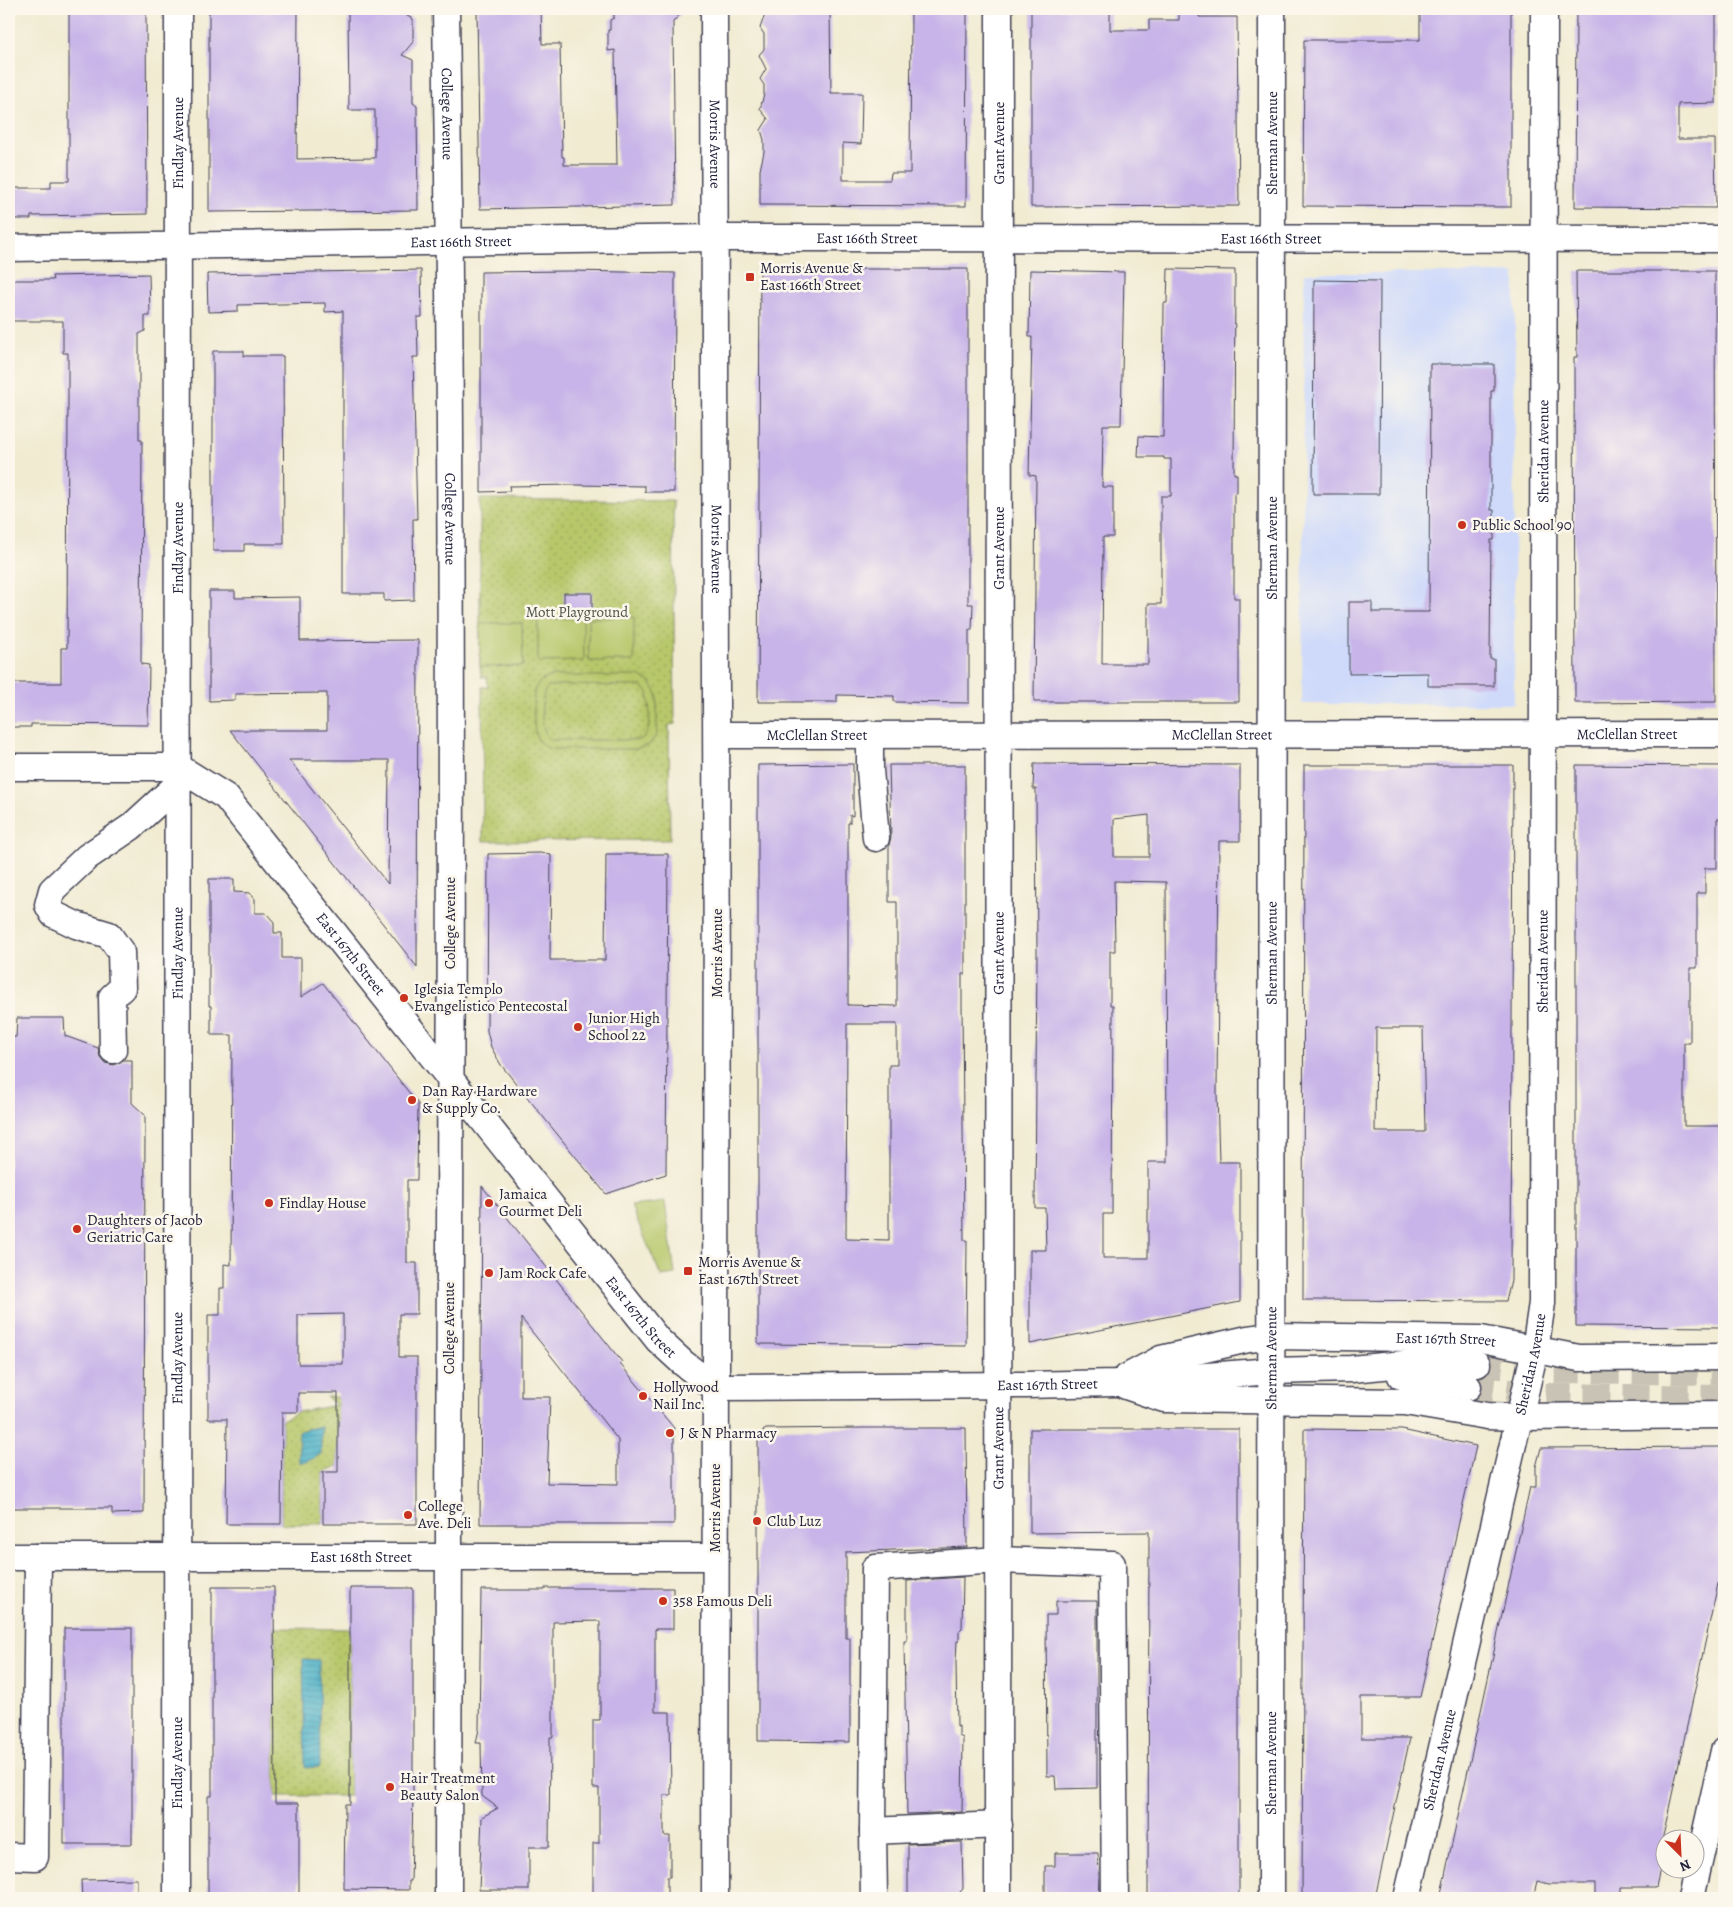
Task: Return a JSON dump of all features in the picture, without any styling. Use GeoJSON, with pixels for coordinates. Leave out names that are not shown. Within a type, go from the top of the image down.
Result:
{"type":"FeatureCollection","features":[{"type":"Feature","properties":{"kind":"street","name":"Findlay Avenue"},"geometry":{"type":"LineString","coordinates":[[177,1898],[178,9]]}},
{"type":"Feature","properties":{"kind":"street","name":"College Avenue"},"geometry":{"type":"LineString","coordinates":[[446,9],[450,242],[448,1898]]}},
{"type":"Feature","properties":{"kind":"street","name":"Morris Avenue"},"geometry":{"type":"LineString","coordinates":[[714,9],[718,735],[714,1387],[715,1898]]}},
{"type":"Feature","properties":{"kind":"street","name":"Grant Avenue"},"geometry":{"type":"LineString","coordinates":[[998,1898],[1000,1386],[999,9]]}},
{"type":"Feature","properties":{"kind":"street","name":"Sherman Avenue"},"geometry":{"type":"LineString","coordinates":[[1271,1898],[1272,9]]}},
{"type":"Feature","properties":{"kind":"street","name":"Sheridan Avenue"},"geometry":{"type":"LineString","coordinates":[[1407,1898],[1536,1350],[1542,1303],[1544,9]]}},
{"type":"Feature","properties":{"kind":"street","name":"East 166th Street"},"geometry":{"type":"LineString","coordinates":[[9,248],[716,238],[1724,239]]}},
{"type":"Feature","properties":{"kind":"street"},"geometry":{"type":"LineString","coordinates":[[870,734],[876,838]]}},
{"type":"Feature","properties":{"kind":"street","name":"McClellan Street"},"geometry":{"type":"LineString","coordinates":[[718,735],[999,734],[1272,736],[1724,734]]}},
{"type":"Feature","properties":{"kind":"street"},"geometry":{"type":"LineString","coordinates":[[9,767],[177,776]]}},
{"type":"Feature","properties":{"kind":"street","name":"East 167th Street"},"geometry":{"type":"LineString","coordinates":[[177,776],[226,797],[658,1340],[682,1364],[714,1387],[1000,1386],[1115,1382],[1272,1371],[1351,1369],[1472,1376]]}},
{"type":"Feature","properties":{"kind":"street"},"geometry":{"type":"LineString","coordinates":[[113,1050],[112,997],[122,988],[121,952],[108,935],[76,925],[52,914],[48,905],[52,890],[87,857],[131,826],[177,776]]}},
{"type":"Feature","properties":{"kind":"street","name":"East 167th Street"},"geometry":{"type":"LineString","coordinates":[[1115,1382],[1161,1359],[1248,1339],[1272,1336],[1462,1338],[1502,1342],[1580,1358],[1724,1356]]}},
{"type":"Feature","properties":{"kind":"street","name":"East 167th Street"},"geometry":{"type":"LineString","coordinates":[[1115,1382],[1164,1399],[1405,1402],[1487,1416],[1519,1417],[1724,1415]]}},
{"type":"Feature","properties":{"kind":"street"},"geometry":{"type":"LineString","coordinates":[[9,1856],[35,1857],[38,1556]]}},
{"type":"Feature","properties":{"kind":"street","name":"East 168th Street"},"geometry":{"type":"LineString","coordinates":[[9,1557],[715,1557]]}},
{"type":"Feature","properties":{"kind":"street"},"geometry":{"type":"LineString","coordinates":[[874,1898],[875,1568],[999,1560],[1112,1564],[1115,1898]]}},
{"type":"Feature","properties":{"kind":"street"},"geometry":{"type":"LineString","coordinates":[[1691,1898],[1724,1751]]}},
{"type":"Feature","properties":{"kind":"street"},"geometry":{"type":"LineString","coordinates":[[873,1830],[999,1825]]}},
{"type":"Feature","properties":{"kind":"shaded area"},"geometry":{"type":"Polygon","coordinates":[[[1304,273],[1515,273],[1514,704],[1302,704],[1304,273]]]}},
{"type":"Feature","properties":{"kind":"green space","name":"Mott Playground"},"geometry":{"type":"Polygon","coordinates":[[[480,499],[673,501],[675,724],[669,725],[670,840],[483,841],[482,687],[488,687],[487,677],[481,677],[480,667],[480,499]]]}},
{"type":"Feature","properties":{"kind":"green space"},"geometry":{"type":"Polygon","coordinates":[[[634,617],[634,661],[589,661],[588,618],[634,617]]]}},
{"type":"Feature","properties":{"kind":"green space"},"geometry":{"type":"Polygon","coordinates":[[[583,618],[584,661],[538,662],[538,619],[583,618]]]}},
{"type":"Feature","properties":{"kind":"green space"},"geometry":{"type":"Polygon","coordinates":[[[480,623],[522,623],[523,666],[480,667],[480,623]]]}},
{"type":"Feature","properties":{"kind":"green space"},"geometry":{"type":"Polygon","coordinates":[[[554,676],[639,676],[650,682],[657,694],[657,734],[649,745],[636,749],[554,749],[547,747],[538,740],[536,734],[534,694],[535,689],[541,682],[546,678],[554,676]],[[557,685],[548,687],[543,697],[542,705],[544,730],[550,740],[638,740],[647,733],[650,720],[648,692],[641,686],[557,685]]]}},
{"type":"Feature","properties":{"kind":"green space"},"geometry":{"type":"Polygon","coordinates":[[[665,1202],[675,1274],[661,1276],[631,1206],[665,1202]]]}},
{"type":"Feature","properties":{"kind":"green space"},"geometry":{"type":"Polygon","coordinates":[[[326,1397],[392,1398],[390,1405],[338,1405],[338,1466],[323,1472],[323,1524],[281,1524],[282,1420],[298,1412],[337,1405],[326,1397]]]}},
{"type":"Feature","properties":{"kind":"green space"},"geometry":{"type":"Polygon","coordinates":[[[275,1628],[350,1629],[350,1796],[275,1796],[275,1628]]]}},
{"type":"Feature","properties":{"kind":"water"},"geometry":{"type":"Polygon","coordinates":[[[321,1426],[321,1454],[307,1462],[299,1462],[299,1431],[321,1426]]]}},
{"type":"Feature","properties":{"kind":"water"},"geometry":{"type":"Polygon","coordinates":[[[303,1659],[319,1660],[320,1767],[305,1768],[303,1659]]]}},
{"type":"Feature","properties":{"kind":"building"},"geometry":{"type":"Polygon","coordinates":[[[69,9],[146,9],[147,214],[31,216],[31,219],[9,219],[9,188],[51,188],[51,181],[69,181],[69,9]]]}},
{"type":"Feature","properties":{"kind":"building"},"geometry":{"type":"Polygon","coordinates":[[[209,9],[298,9],[297,159],[375,158],[375,110],[349,110],[348,9],[407,9],[407,16],[413,19],[413,42],[402,55],[413,60],[413,103],[417,106],[418,210],[209,212],[209,9]]]}},
{"type":"Feature","properties":{"kind":"building"},"geometry":{"type":"Polygon","coordinates":[[[477,9],[541,9],[542,44],[560,44],[562,157],[564,157],[564,165],[617,165],[615,50],[608,51],[608,30],[610,30],[610,20],[614,18],[614,9],[685,9],[673,22],[675,205],[480,209],[477,9]]]}},
{"type":"Feature","properties":{"kind":"building"},"geometry":{"type":"Polygon","coordinates":[[[767,9],[830,9],[831,93],[862,93],[861,144],[843,143],[843,180],[890,180],[891,173],[910,173],[911,9],[967,9],[966,206],[760,205],[760,170],[764,152],[764,140],[761,130],[768,119],[760,109],[764,85],[760,79],[766,69],[759,55],[764,49],[764,34],[760,28],[767,9]]]}},
{"type":"Feature","properties":{"kind":"building"},"geometry":{"type":"Polygon","coordinates":[[[1031,9],[1110,9],[1110,30],[1149,30],[1149,20],[1179,20],[1179,9],[1199,9],[1199,17],[1237,17],[1239,206],[1031,207],[1031,9]]]}},
{"type":"Feature","properties":{"kind":"building"},"geometry":{"type":"Polygon","coordinates":[[[1420,9],[1511,9],[1511,207],[1303,206],[1304,40],[1420,40],[1420,9]]]}},
{"type":"Feature","properties":{"kind":"building"},"geometry":{"type":"Polygon","coordinates":[[[1576,9],[1716,9],[1716,103],[1678,104],[1678,139],[1715,139],[1716,208],[1575,207],[1576,9]]]}},
{"type":"Feature","properties":{"kind":"building"},"geometry":{"type":"Polygon","coordinates":[[[760,269],[968,269],[968,604],[973,604],[972,630],[969,630],[969,703],[894,702],[894,696],[837,695],[837,702],[758,702],[760,269]]]}},
{"type":"Feature","properties":{"kind":"building"},"geometry":{"type":"Polygon","coordinates":[[[1168,269],[1235,270],[1234,474],[1237,474],[1237,493],[1234,493],[1234,598],[1239,598],[1239,702],[1034,702],[1036,476],[1029,475],[1032,337],[1029,337],[1030,270],[1124,272],[1121,425],[1103,425],[1102,487],[1113,487],[1113,537],[1103,537],[1102,664],[1148,664],[1148,604],[1161,604],[1161,496],[1171,496],[1171,459],[1164,459],[1164,457],[1138,457],[1139,436],[1163,437],[1164,303],[1167,303],[1168,269]]]}},
{"type":"Feature","properties":{"kind":"building"},"geometry":{"type":"Polygon","coordinates":[[[421,270],[422,317],[417,317],[418,357],[413,357],[417,519],[413,519],[414,600],[384,601],[384,594],[343,594],[343,311],[325,312],[325,303],[238,305],[238,311],[208,312],[207,274],[421,270]]]}},
{"type":"Feature","properties":{"kind":"building"},"geometry":{"type":"Polygon","coordinates":[[[1576,271],[1715,271],[1716,702],[1575,703],[1574,357],[1577,357],[1576,271]]]}},
{"type":"Feature","properties":{"kind":"building"},"geometry":{"type":"Polygon","coordinates":[[[481,272],[675,273],[674,492],[645,492],[645,486],[576,485],[509,486],[510,491],[481,492],[481,272]]]}},
{"type":"Feature","properties":{"kind":"building"},"geometry":{"type":"Polygon","coordinates":[[[149,274],[150,316],[145,316],[145,331],[139,334],[139,440],[142,440],[141,664],[149,665],[148,725],[31,724],[31,727],[9,727],[9,683],[61,683],[61,648],[67,648],[68,353],[63,353],[63,321],[9,321],[9,280],[53,280],[52,276],[149,274]]]}},
{"type":"Feature","properties":{"kind":"building"},"geometry":{"type":"Polygon","coordinates":[[[1314,280],[1380,281],[1379,494],[1313,494],[1314,280]]]}},
{"type":"Feature","properties":{"kind":"building"},"geometry":{"type":"Polygon","coordinates":[[[213,351],[244,351],[244,356],[283,356],[284,544],[244,544],[244,551],[213,551],[213,351]]]}},
{"type":"Feature","properties":{"kind":"building","name":"Public School 90"},"geometry":{"type":"Polygon","coordinates":[[[1430,364],[1494,364],[1494,391],[1491,391],[1491,510],[1494,510],[1494,540],[1491,540],[1490,659],[1494,659],[1494,686],[1428,686],[1428,673],[1349,674],[1349,602],[1372,602],[1372,612],[1429,612],[1430,364]]]}},
{"type":"Feature","properties":{"kind":"building"},"geometry":{"type":"Polygon","coordinates":[[[209,591],[235,591],[235,598],[300,597],[300,641],[418,640],[417,967],[230,730],[327,730],[327,693],[235,694],[235,700],[209,701],[209,591]],[[289,760],[388,884],[389,760],[289,760]]]}},
{"type":"Feature","properties":{"kind":"building"},"geometry":{"type":"Polygon","coordinates":[[[564,593],[592,593],[592,611],[564,611],[564,593]]]}},
{"type":"Feature","properties":{"kind":"building"},"geometry":{"type":"Polygon","coordinates":[[[853,764],[853,816],[850,815],[850,823],[848,823],[848,1005],[897,1006],[897,902],[889,902],[889,845],[891,837],[889,765],[965,765],[965,974],[962,974],[962,1005],[964,1240],[967,1240],[966,1346],[760,1344],[758,1342],[758,765],[853,764]],[[847,1024],[846,1239],[889,1240],[889,1065],[897,1065],[897,1024],[847,1024]]]}},
{"type":"Feature","properties":{"kind":"building"},"geometry":{"type":"Polygon","coordinates":[[[1034,764],[1240,765],[1240,841],[1219,841],[1217,1093],[1219,1162],[1240,1162],[1240,1302],[1030,1344],[1030,1250],[1046,1250],[1045,1208],[1035,1208],[1037,952],[1036,789],[1033,789],[1034,764]],[[1149,815],[1114,819],[1114,857],[1149,857],[1149,815]],[[1114,881],[1115,951],[1110,951],[1110,1005],[1113,1005],[1112,1214],[1103,1214],[1103,1258],[1148,1258],[1148,1162],[1167,1162],[1166,882],[1114,881]]]}},
{"type":"Feature","properties":{"kind":"building"},"geometry":{"type":"Polygon","coordinates":[[[1304,765],[1513,765],[1511,1281],[1506,1301],[1303,1300],[1304,765]],[[1376,1028],[1375,1132],[1425,1132],[1423,1028],[1376,1028]]]}},
{"type":"Feature","properties":{"kind":"building"},"geometry":{"type":"Polygon","coordinates":[[[1576,765],[1724,766],[1724,819],[1717,819],[1717,868],[1705,868],[1705,893],[1697,893],[1697,968],[1690,968],[1690,1043],[1684,1043],[1684,1126],[1724,1126],[1724,1327],[1576,1326],[1576,765]]]}},
{"type":"Feature","properties":{"kind":"building","name":"Junior High School 22"},"geometry":{"type":"Polygon","coordinates":[[[488,854],[551,854],[550,960],[605,960],[606,854],[668,854],[666,1174],[606,1194],[501,1065],[491,1047],[487,1031],[488,854]]]}},
{"type":"Feature","properties":{"kind":"building"},"geometry":{"type":"Polygon","coordinates":[[[209,879],[234,879],[234,892],[250,893],[255,899],[255,913],[266,913],[274,922],[274,933],[282,933],[282,958],[301,958],[301,997],[323,983],[418,1104],[417,1180],[407,1180],[407,1263],[417,1263],[417,1314],[399,1314],[399,1357],[417,1357],[417,1524],[323,1524],[323,1472],[338,1472],[338,1393],[298,1393],[298,1412],[282,1412],[281,1524],[226,1524],[227,1419],[208,1419],[208,1315],[220,1315],[220,1288],[224,1288],[224,1264],[231,1265],[232,1035],[211,1035],[211,1006],[209,1006],[209,879]],[[343,1314],[298,1315],[298,1364],[343,1364],[343,1314]]]}},
{"type":"Feature","properties":{"kind":"building"},"geometry":{"type":"Polygon","coordinates":[[[17,1018],[64,1018],[65,1036],[98,1048],[100,1057],[105,1063],[114,1065],[123,1060],[132,1060],[132,1103],[145,1115],[144,1513],[112,1514],[112,1508],[9,1508],[9,1038],[16,1037],[17,1018]]]}},
{"type":"Feature","properties":{"kind":"building"},"geometry":{"type":"Polygon","coordinates":[[[482,1186],[622,1362],[620,1364],[674,1428],[674,1524],[480,1524],[482,1186]],[[521,1318],[521,1397],[550,1397],[547,1483],[618,1484],[618,1440],[521,1318]]]}},
{"type":"Feature","properties":{"kind":"building"},"geometry":{"type":"Polygon","coordinates":[[[966,1428],[967,1547],[846,1552],[846,1638],[850,1638],[850,1742],[758,1741],[758,1434],[766,1429],[966,1428]]]}},
{"type":"Feature","properties":{"kind":"building"},"geometry":{"type":"Polygon","coordinates":[[[1030,1429],[1239,1429],[1239,1898],[1148,1898],[1149,1532],[1030,1533],[1030,1429]]]}},
{"type":"Feature","properties":{"kind":"building"},"geometry":{"type":"Polygon","coordinates":[[[1304,1429],[1402,1430],[1476,1446],[1420,1697],[1361,1697],[1361,1738],[1410,1738],[1375,1898],[1302,1898],[1304,1429]]]}},
{"type":"Feature","properties":{"kind":"building"},"geometry":{"type":"Polygon","coordinates":[[[1724,1447],[1724,1556],[1664,1830],[1656,1830],[1656,1880],[1658,1880],[1656,1887],[1621,1887],[1621,1898],[1595,1898],[1595,1884],[1549,1884],[1537,1881],[1533,1898],[1440,1898],[1530,1487],[1536,1487],[1536,1467],[1541,1448],[1724,1447]]]}},
{"type":"Feature","properties":{"kind":"building"},"geometry":{"type":"Polygon","coordinates":[[[963,1577],[962,1628],[959,1631],[959,1641],[957,1641],[956,1662],[957,1727],[959,1726],[959,1736],[963,1738],[962,1812],[907,1814],[904,1641],[907,1641],[907,1581],[963,1577]]]}},
{"type":"Feature","properties":{"kind":"building"},"geometry":{"type":"Polygon","coordinates":[[[212,1587],[274,1587],[275,1803],[299,1803],[299,1898],[208,1898],[208,1796],[212,1796],[212,1587]]]}},
{"type":"Feature","properties":{"kind":"building"},"geometry":{"type":"Polygon","coordinates":[[[350,1588],[413,1588],[413,1796],[411,1881],[409,1881],[409,1890],[344,1889],[345,1804],[350,1804],[350,1588]]]}},
{"type":"Feature","properties":{"kind":"building"},"geometry":{"type":"Polygon","coordinates":[[[545,1588],[673,1588],[673,1629],[655,1629],[655,1712],[670,1712],[671,1795],[664,1795],[664,1836],[670,1836],[670,1877],[667,1877],[667,1898],[593,1898],[593,1843],[599,1843],[599,1788],[593,1788],[593,1720],[600,1720],[600,1621],[553,1622],[553,1737],[550,1737],[549,1847],[529,1847],[529,1890],[479,1890],[482,1817],[498,1808],[482,1796],[481,1743],[476,1743],[479,1729],[481,1590],[545,1590],[545,1588]]]}},
{"type":"Feature","properties":{"kind":"building"},"geometry":{"type":"Polygon","coordinates":[[[1056,1601],[1097,1601],[1097,1788],[1056,1789],[1055,1776],[1047,1776],[1046,1615],[1056,1615],[1056,1601]]]}},
{"type":"Feature","properties":{"kind":"building"},"geometry":{"type":"Polygon","coordinates":[[[64,1628],[132,1628],[132,1844],[64,1844],[64,1628]]]}},
{"type":"Feature","properties":{"kind":"building"},"geometry":{"type":"Polygon","coordinates":[[[962,1842],[963,1889],[960,1892],[960,1898],[908,1898],[908,1844],[962,1842]]]}},
{"type":"Feature","properties":{"kind":"building"},"geometry":{"type":"Polygon","coordinates":[[[1055,1853],[1098,1853],[1100,1898],[1045,1898],[1045,1866],[1055,1866],[1055,1853]]]}},
{"type":"Feature","properties":{"kind":"building"},"geometry":{"type":"Polygon","coordinates":[[[137,1879],[137,1898],[82,1898],[81,1880],[137,1879]]]}},
{"type":"Feature","properties":{"kind":"tunnel"},"geometry":{"type":"LineString","coordinates":[[1477,1364],[1548,1370],[1724,1372]]}},
{"type":"Feature","properties":{"kind":"tunnel"},"geometry":{"type":"LineString","coordinates":[[1468,1387],[1543,1396],[1724,1398]]}},
{"type":"Feature","properties":{"kind":"place","name":"Morris Avenue & East 166th Street"},"geometry":{"type":"Point","coordinates":[750,277]}},
{"type":"Feature","properties":{"kind":"place","name":"Public School 90"},"geometry":{"type":"Point","coordinates":[1462,525]}},
{"type":"Feature","properties":{"kind":"place","name":"Iglesia Templo Evangelistico Pentecostal"},"geometry":{"type":"Point","coordinates":[404,998]}},
{"type":"Feature","properties":{"kind":"place","name":"Junior High School 22"},"geometry":{"type":"Point","coordinates":[578,1027]}},
{"type":"Feature","properties":{"kind":"place","name":"Dan Ray Hardware & Supply Co."},"geometry":{"type":"Point","coordinates":[412,1100]}},
{"type":"Feature","properties":{"kind":"place","name":"Findlay House"},"geometry":{"type":"Point","coordinates":[269,1203]}},
{"type":"Feature","properties":{"kind":"place","name":"Jamaica Gourmet Deli"},"geometry":{"type":"Point","coordinates":[489,1203]}},
{"type":"Feature","properties":{"kind":"place","name":"Daughters of Jacob Geriatric Care"},"geometry":{"type":"Point","coordinates":[77,1229]}},
{"type":"Feature","properties":{"kind":"place","name":"Morris Avenue & East 167th Street"},"geometry":{"type":"Point","coordinates":[688,1271]}},
{"type":"Feature","properties":{"kind":"place","name":"Jam Rock Cafe"},"geometry":{"type":"Point","coordinates":[489,1273]}},
{"type":"Feature","properties":{"kind":"place","name":"Hollywood Nail Inc."},"geometry":{"type":"Point","coordinates":[643,1396]}},
{"type":"Feature","properties":{"kind":"place","name":"J & N Pharmacy"},"geometry":{"type":"Point","coordinates":[670,1433]}},
{"type":"Feature","properties":{"kind":"place","name":"College Ave. Deli"},"geometry":{"type":"Point","coordinates":[408,1515]}},
{"type":"Feature","properties":{"kind":"place","name":"Club Luz"},"geometry":{"type":"Point","coordinates":[757,1521]}},
{"type":"Feature","properties":{"kind":"place","name":"358 Famous Deli"},"geometry":{"type":"Point","coordinates":[663,1601]}},
{"type":"Feature","properties":{"kind":"place","name":"Hair Treatment Beauty Salon"},"geometry":{"type":"Point","coordinates":[390,1787]}}]}
